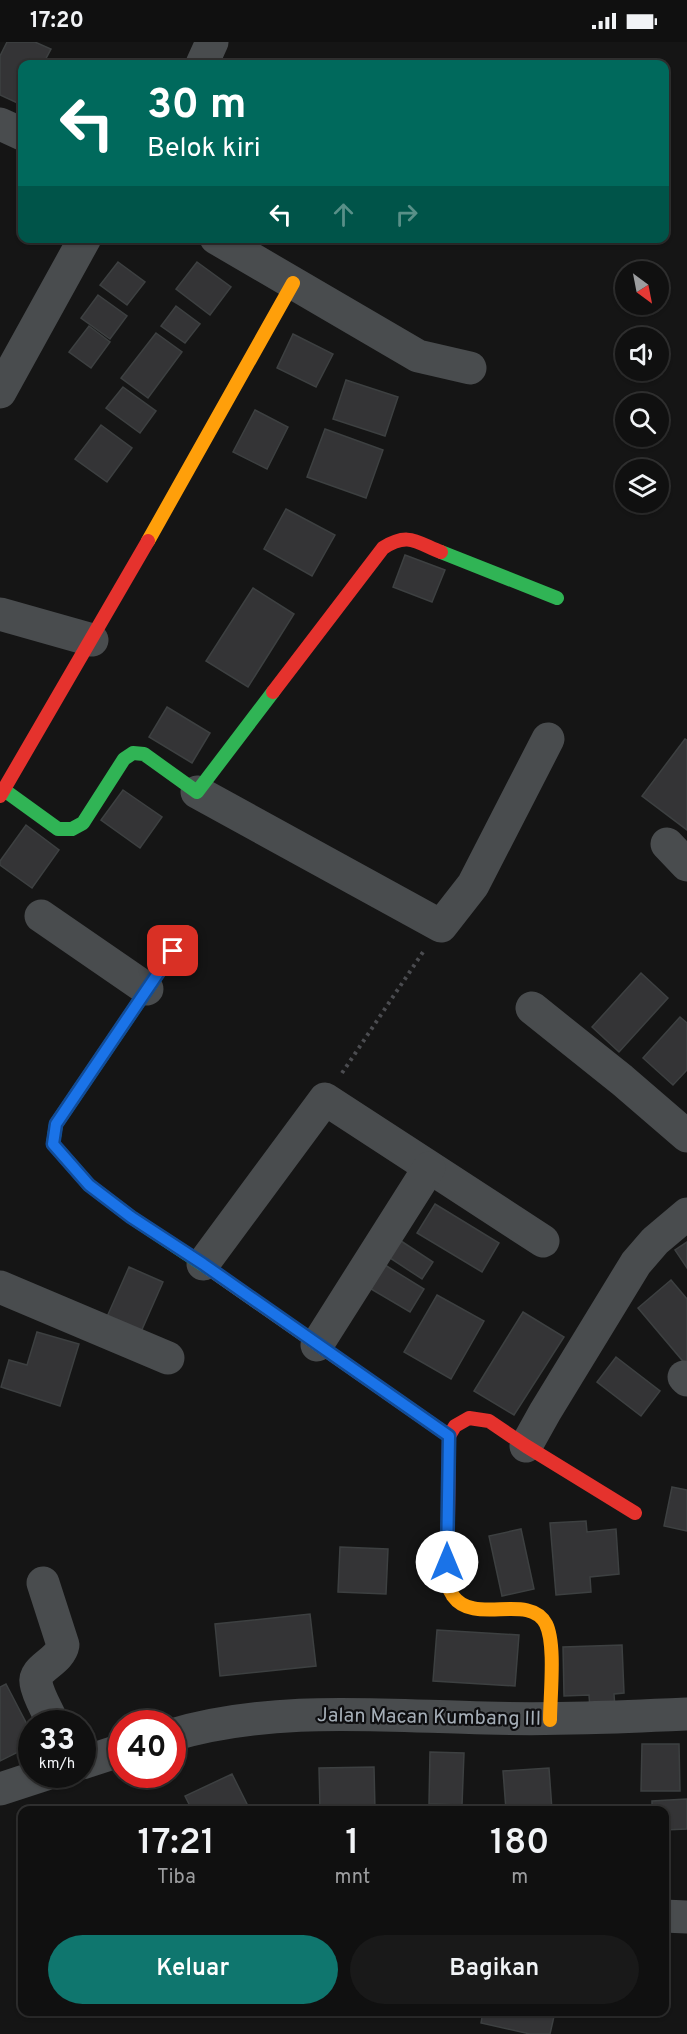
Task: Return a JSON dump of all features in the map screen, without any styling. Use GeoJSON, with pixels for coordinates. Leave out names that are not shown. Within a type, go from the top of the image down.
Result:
{"type":"FeatureCollection","features":[{"type":"Feature","properties":{"kind":"street"},"geometry":{"type":"LineString","coordinates":[[204,60],[212,42]]}},
{"type":"Feature","properties":{"kind":"street"},"geometry":{"type":"LineString","coordinates":[[0,392],[82,243]]}},
{"type":"Feature","properties":{"kind":"street"},"geometry":{"type":"LineString","coordinates":[[225,243],[418,356],[470,368]]}},
{"type":"Feature","properties":{"kind":"street"},"geometry":{"type":"LineString","coordinates":[[293,283],[93,639],[2,793],[58,829],[72,829],[83,823],[124,759],[133,753],[144,754],[197,792],[441,926],[472,885],[548,739]]}},
{"type":"Feature","properties":{"kind":"street"},"geometry":{"type":"LineString","coordinates":[[197,792],[383,548],[394,541],[406,538],[557,598]]}},
{"type":"Feature","properties":{"kind":"street"},"geometry":{"type":"LineString","coordinates":[[0,614],[93,639]]}},
{"type":"Feature","properties":{"kind":"street"},"geometry":{"type":"LineString","coordinates":[[41,916],[147,989]]}},
{"type":"Feature","properties":{"kind":"street"},"geometry":{"type":"LineString","coordinates":[[186,932],[56,1124],[53,1144],[89,1185],[131,1217],[203,1264],[449,1436]]}},
{"type":"Feature","properties":{"kind":"street"},"geometry":{"type":"LineString","coordinates":[[532,1008],[687,1136]]}},
{"type":"Feature","properties":{"kind":"street"},"geometry":{"type":"LineString","coordinates":[[203,1264],[325,1099],[543,1241]]}},
{"type":"Feature","properties":{"kind":"street"},"geometry":{"type":"LineString","coordinates":[[317,1345],[429,1168]]}},
{"type":"Feature","properties":{"kind":"street"},"geometry":{"type":"LineString","coordinates":[[526,1446],[636,1263],[655,1241],[687,1215]]}},
{"type":"Feature","properties":{"kind":"street"},"geometry":{"type":"LineString","coordinates":[[0,1287],[168,1358]]}},
{"type":"Feature","properties":{"kind":"street"},"geometry":{"type":"LineString","coordinates":[[550,1720],[550,1642],[545,1622],[533,1612],[523,1610],[473,1609],[454,1599],[447,1586],[449,1436],[455,1426],[469,1418],[489,1421],[635,1513]]}},
{"type":"Feature","properties":{"kind":"street"},"geometry":{"type":"LineString","coordinates":[[43,1583],[63,1645],[61,1653],[36,1678],[36,1685],[47,1710]]}},
{"type":"Feature","properties":{"kind":"street","name":"Jalan Macan Kumbang III"},"geometry":{"type":"LineString","coordinates":[[186,1731],[211,1725],[323,1714],[550,1720],[687,1714]]}},
{"type":"Feature","properties":{"kind":"street"},"geometry":{"type":"LineString","coordinates":[[0,1789],[18,1783]]}},
{"type":"Feature","properties":{"kind":"street"},"geometry":{"type":"LineString","coordinates":[[669,1916],[687,1917]]}},
{"type":"Feature","properties":{"kind":"path"},"geometry":{"type":"LineString","coordinates":[[325,1099],[441,926]]}},
{"type":"Feature","properties":{"kind":"building"},"geometry":{"type":"Polygon","coordinates":[[[7,42],[35,42],[51,49],[45,60],[18,60],[18,103],[0,95],[0,56],[7,42]]]}},
{"type":"Feature","properties":{"kind":"building"},"geometry":{"type":"Polygon","coordinates":[[[118,262],[145,282],[127,305],[100,285],[118,262]]]}},
{"type":"Feature","properties":{"kind":"building"},"geometry":{"type":"Polygon","coordinates":[[[197,262],[231,287],[210,315],[176,289],[197,262]]]}},
{"type":"Feature","properties":{"kind":"building"},"geometry":{"type":"Polygon","coordinates":[[[98,295],[127,316],[110,339],[81,318],[98,295]]]}},
{"type":"Feature","properties":{"kind":"building"},"geometry":{"type":"Polygon","coordinates":[[[176,306],[200,324],[185,343],[161,326],[176,306]]]}},
{"type":"Feature","properties":{"kind":"building"},"geometry":{"type":"Polygon","coordinates":[[[89,326],[110,342],[91,368],[69,352],[89,326]]]}},
{"type":"Feature","properties":{"kind":"building"},"geometry":{"type":"Polygon","coordinates":[[[156,333],[182,352],[148,398],[121,378],[156,333]]]}},
{"type":"Feature","properties":{"kind":"building"},"geometry":{"type":"Polygon","coordinates":[[[293,334],[333,354],[316,387],[277,368],[293,334]]]}},
{"type":"Feature","properties":{"kind":"building"},"geometry":{"type":"Polygon","coordinates":[[[346,380],[398,397],[385,436],[333,419],[346,380]]]}},
{"type":"Feature","properties":{"kind":"building"},"geometry":{"type":"Polygon","coordinates":[[[123,387],[156,411],[140,433],[106,408],[123,387]]]}},
{"type":"Feature","properties":{"kind":"building"},"geometry":{"type":"Polygon","coordinates":[[[255,410],[288,427],[267,469],[233,452],[255,410]]]}},
{"type":"Feature","properties":{"kind":"building"},"geometry":{"type":"Polygon","coordinates":[[[101,425],[132,448],[107,482],[75,459],[101,425]]]}},
{"type":"Feature","properties":{"kind":"building"},"geometry":{"type":"Polygon","coordinates":[[[325,429],[383,450],[366,498],[307,477],[325,429]]]}},
{"type":"Feature","properties":{"kind":"building"},"geometry":{"type":"Polygon","coordinates":[[[286,509],[335,535],[312,576],[264,549],[286,509]]]}},
{"type":"Feature","properties":{"kind":"building"},"geometry":{"type":"Polygon","coordinates":[[[405,555],[445,570],[432,602],[393,587],[405,555]]]}},
{"type":"Feature","properties":{"kind":"building"},"geometry":{"type":"Polygon","coordinates":[[[253,588],[294,614],[248,687],[206,661],[253,588]]]}},
{"type":"Feature","properties":{"kind":"building"},"geometry":{"type":"Polygon","coordinates":[[[167,707],[210,733],[192,763],[149,737],[167,707]]]}},
{"type":"Feature","properties":{"kind":"building"},"geometry":{"type":"Polygon","coordinates":[[[685,739],[687,740],[687,830],[642,796],[685,739]]]}},
{"type":"Feature","properties":{"kind":"building"},"geometry":{"type":"Polygon","coordinates":[[[123,790],[162,817],[140,848],[101,820],[123,790]]]}},
{"type":"Feature","properties":{"kind":"building"},"geometry":{"type":"Polygon","coordinates":[[[26,825],[59,850],[32,888],[0,865],[0,861],[26,825]]]}},
{"type":"Feature","properties":{"kind":"building"},"geometry":{"type":"Polygon","coordinates":[[[641,973],[668,998],[619,1052],[592,1027],[641,973]]]}},
{"type":"Feature","properties":{"kind":"building"},"geometry":{"type":"Polygon","coordinates":[[[680,1017],[687,1023],[687,1070],[673,1085],[643,1058],[680,1017]]]}},
{"type":"Feature","properties":{"kind":"building"},"geometry":{"type":"Polygon","coordinates":[[[435,1204],[499,1243],[482,1272],[417,1233],[435,1204]]]}},
{"type":"Feature","properties":{"kind":"building"},"geometry":{"type":"Polygon","coordinates":[[[398,1239],[433,1262],[422,1279],[387,1256],[398,1239]]]}},
{"type":"Feature","properties":{"kind":"building"},"geometry":{"type":"Polygon","coordinates":[[[687,1242],[687,1268],[675,1250],[687,1242]]]}},
{"type":"Feature","properties":{"kind":"building"},"geometry":{"type":"Polygon","coordinates":[[[385,1265],[424,1289],[410,1312],[371,1289],[385,1265]]]}},
{"type":"Feature","properties":{"kind":"building"},"geometry":{"type":"Polygon","coordinates":[[[129,1267],[163,1282],[140,1334],[106,1319],[129,1267]]]}},
{"type":"Feature","properties":{"kind":"building"},"geometry":{"type":"Polygon","coordinates":[[[671,1280],[687,1299],[687,1366],[638,1308],[671,1280]]]}},
{"type":"Feature","properties":{"kind":"building"},"geometry":{"type":"Polygon","coordinates":[[[437,1295],[484,1321],[451,1379],[404,1352],[437,1295]]]}},
{"type":"Feature","properties":{"kind":"building"},"geometry":{"type":"Polygon","coordinates":[[[523,1312],[564,1337],[514,1415],[474,1391],[523,1312]]]}},
{"type":"Feature","properties":{"kind":"building"},"geometry":{"type":"Polygon","coordinates":[[[37,1332],[79,1344],[60,1406],[1,1387],[9,1360],[27,1365],[37,1332]]]}},
{"type":"Feature","properties":{"kind":"building"},"geometry":{"type":"Polygon","coordinates":[[[616,1357],[660,1391],[641,1416],[597,1382],[616,1357]]]}},
{"type":"Feature","properties":{"kind":"building"},"geometry":{"type":"Polygon","coordinates":[[[672,1487],[687,1490],[687,1531],[664,1526],[672,1487]]]}},
{"type":"Feature","properties":{"kind":"building"},"geometry":{"type":"Polygon","coordinates":[[[586,1521],[587,1532],[616,1529],[619,1574],[590,1577],[591,1592],[556,1595],[550,1523],[586,1521]]]}},
{"type":"Feature","properties":{"kind":"building"},"geometry":{"type":"Polygon","coordinates":[[[521,1529],[534,1589],[502,1596],[489,1536],[521,1529]]]}},
{"type":"Feature","properties":{"kind":"building"},"geometry":{"type":"Polygon","coordinates":[[[340,1547],[388,1549],[386,1594],[338,1592],[340,1547]]]}},
{"type":"Feature","properties":{"kind":"building"},"geometry":{"type":"Polygon","coordinates":[[[310,1614],[316,1666],[220,1676],[215,1624],[310,1614]]]}},
{"type":"Feature","properties":{"kind":"building"},"geometry":{"type":"Polygon","coordinates":[[[437,1630],[519,1635],[515,1686],[433,1681],[437,1630]]]}},
{"type":"Feature","properties":{"kind":"building"},"geometry":{"type":"Polygon","coordinates":[[[622,1645],[624,1693],[614,1694],[615,1708],[590,1709],[589,1695],[564,1696],[563,1647],[622,1645]]]}},
{"type":"Feature","properties":{"kind":"building"},"geometry":{"type":"Polygon","coordinates":[[[6,1684],[20,1710],[18,1752],[0,1761],[0,1687],[6,1684]]]}},
{"type":"Feature","properties":{"kind":"building"},"geometry":{"type":"Polygon","coordinates":[[[642,1744],[679,1744],[680,1791],[641,1791],[642,1744]]]}},
{"type":"Feature","properties":{"kind":"building"},"geometry":{"type":"Polygon","coordinates":[[[430,1752],[464,1753],[462,1805],[429,1804],[430,1752]]]}},
{"type":"Feature","properties":{"kind":"building"},"geometry":{"type":"Polygon","coordinates":[[[374,1767],[375,1806],[320,1806],[319,1768],[374,1767]]]}},
{"type":"Feature","properties":{"kind":"building"},"geometry":{"type":"Polygon","coordinates":[[[549,1768],[552,1806],[506,1806],[503,1771],[549,1768]]]}},
{"type":"Feature","properties":{"kind":"building"},"geometry":{"type":"Polygon","coordinates":[[[232,1774],[248,1806],[190,1806],[185,1796],[232,1774]]]}},
{"type":"Feature","properties":{"kind":"building"},"geometry":{"type":"Polygon","coordinates":[[[687,1799],[687,1829],[669,1830],[669,1806],[652,1806],[652,1801],[687,1799]]]}},
{"type":"Feature","properties":{"kind":"building"},"geometry":{"type":"Polygon","coordinates":[[[482,2016],[554,2016],[550,2034],[530,2034],[481,2023],[482,2016]]]}},
{"type":"Feature","properties":{"kind":"traffic: fast"},"geometry":{"type":"LineString","coordinates":[[441,552],[557,598]]}},
{"type":"Feature","properties":{"kind":"traffic: fast"},"geometry":{"type":"LineString","coordinates":[[4,790],[58,829],[72,829],[83,823],[124,759],[133,753],[144,754],[197,792],[273,692]]}},
{"type":"Feature","properties":{"kind":"traffic: fast"},"geometry":{"type":"LineString","coordinates":[[186,932],[56,1124],[53,1144],[89,1185],[131,1217],[211,1270]]}},
{"type":"Feature","properties":{"kind":"traffic: slow"},"geometry":{"type":"LineString","coordinates":[[148,541],[293,283]]}},
{"type":"Feature","properties":{"kind":"traffic: slow"},"geometry":{"type":"LineString","coordinates":[[211,1270],[449,1436]]}},
{"type":"Feature","properties":{"kind":"traffic: slow"},"geometry":{"type":"LineString","coordinates":[[448,1519],[446,1577],[447,1586],[453,1596],[462,1605],[474,1609],[527,1610],[538,1615],[546,1624],[552,1657],[550,1720]]}},
{"type":"Feature","properties":{"kind":"traffic: jam"},"geometry":{"type":"LineString","coordinates":[[273,692],[383,548],[399,540],[412,540],[441,552]]}},
{"type":"Feature","properties":{"kind":"traffic: jam"},"geometry":{"type":"LineString","coordinates":[[0,796],[148,541]]}},
{"type":"Feature","properties":{"kind":"traffic: jam"},"geometry":{"type":"LineString","coordinates":[[448,1519],[449,1436],[455,1426],[469,1418],[489,1421],[635,1513]]}},
{"type":"Feature","properties":{"kind":"route"},"geometry":{"type":"LineString","coordinates":[[173,951],[56,1124],[53,1144],[89,1185],[131,1217],[203,1264],[449,1436],[447,1445],[447,1562]]}}]}
